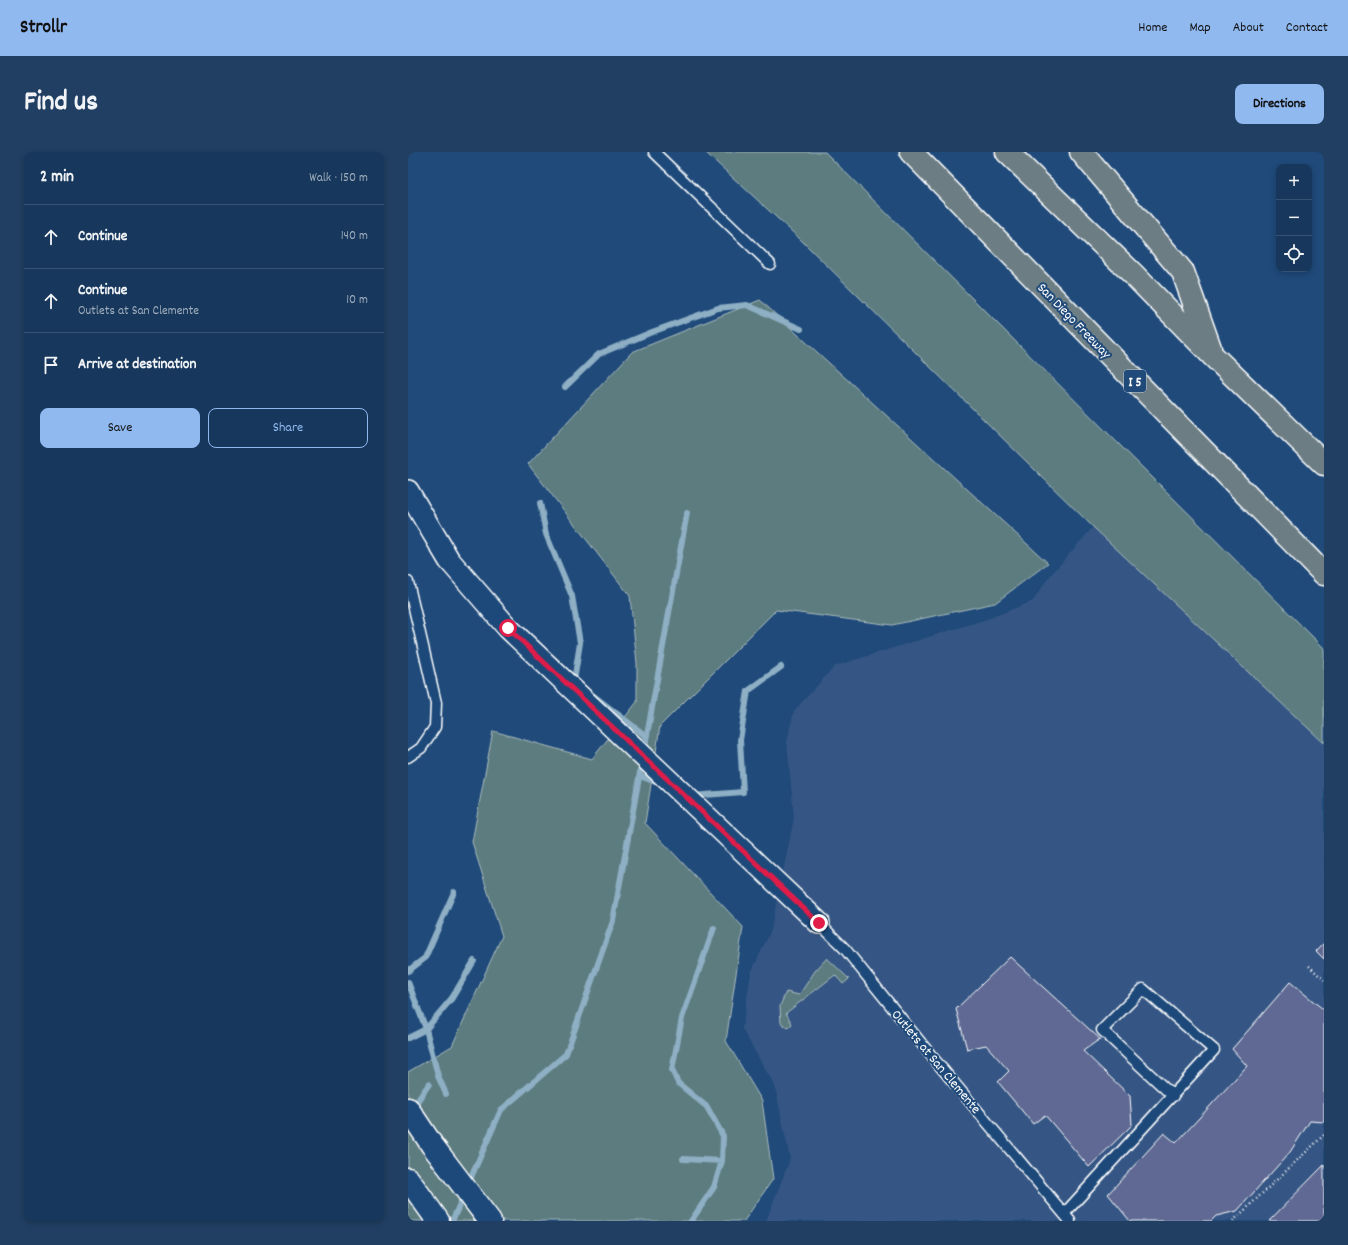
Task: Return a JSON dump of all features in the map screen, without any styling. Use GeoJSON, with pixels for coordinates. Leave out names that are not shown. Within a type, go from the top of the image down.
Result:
{"type":"FeatureCollection","features":[{"type":"Feature","properties":{"kind":"highway"},"geometry":{"type":"LineString","coordinates":[[901,152],[946,188]]}},
{"type":"Feature","properties":{"kind":"highway","name":"San Diego Freeway"},"geometry":{"type":"LineString","coordinates":[[911,152],[1324,574]]}},
{"type":"Feature","properties":{"kind":"highway"},"geometry":{"type":"LineString","coordinates":[[1007,152],[1133,274],[1212,355],[1324,464]]}},
{"type":"Feature","properties":{"kind":"highway"},"geometry":{"type":"LineString","coordinates":[[1082,152],[1183,272],[1212,355]]}},
{"type":"Feature","properties":{"kind":"main road"},"geometry":{"type":"LineString","coordinates":[[408,1108],[432,1145],[490,1221]]}},
{"type":"Feature","properties":{"kind":"main road"},"geometry":{"type":"LineString","coordinates":[[408,1179],[438,1221]]}},
{"type":"Feature","properties":{"kind":"street","name":"Outlets at San Clemente"},"geometry":{"type":"LineString","coordinates":[[408,491],[449,560],[508,628],[819,923]]}},
{"type":"Feature","properties":{"kind":"lane"},"geometry":{"type":"LineString","coordinates":[[654,152],[770,264]]}},
{"type":"Feature","properties":{"kind":"lane"},"geometry":{"type":"LineString","coordinates":[[408,582],[436,703],[435,727],[421,748],[408,757]]}},
{"type":"Feature","properties":{"kind":"lane","name":"Outlets at San Clemente"},"geometry":{"type":"LineString","coordinates":[[819,923],[845,949],[934,1059],[1067,1217]]}},
{"type":"Feature","properties":{"kind":"lane"},"geometry":{"type":"LineString","coordinates":[[1067,1217],[1214,1050],[1143,989],[1102,1030],[1173,1096]]}},
{"type":"Feature","properties":{"kind":"path"},"geometry":{"type":"LineString","coordinates":[[1309,966],[1324,980]]}},
{"type":"Feature","properties":{"kind":"path"},"geometry":{"type":"LineString","coordinates":[[1233,1221],[1324,1135]]}},
{"type":"Feature","properties":{"kind":"shaded area"},"geometry":{"type":"Polygon","coordinates":[[[1093,527],[1324,743],[1324,1221],[766,1221],[790,1159],[775,1086],[742,1029],[751,973],[771,930],[794,818],[787,741],[794,711],[835,666],[990,618],[1033,601],[1049,577],[1093,527]]]}},
{"type":"Feature","properties":{"kind":"green space"},"geometry":{"type":"Polygon","coordinates":[[[705,152],[825,152],[1324,648],[1324,743],[1093,527],[800,239],[705,152]]]}},
{"type":"Feature","properties":{"kind":"green space"},"geometry":{"type":"Polygon","coordinates":[[[760,300],[1048,563],[995,603],[892,625],[776,610],[660,726],[645,823],[743,927],[726,1041],[762,1101],[773,1179],[744,1221],[408,1221],[408,1072],[452,1046],[502,936],[472,842],[493,731],[592,759],[637,702],[637,663],[630,596],[528,464],[632,352],[760,300]]]}},
{"type":"Feature","properties":{"kind":"green space"},"geometry":{"type":"Polygon","coordinates":[[[827,958],[849,979],[843,984],[835,975],[786,1013],[792,1024],[788,1028],[781,1023],[780,1006],[786,992],[799,995],[815,971],[827,958]]]}},
{"type":"Feature","properties":{"kind":"building"},"geometry":{"type":"Polygon","coordinates":[[[1324,943],[1324,959],[1316,951],[1324,943]]]}},
{"type":"Feature","properties":{"kind":"building"},"geometry":{"type":"Polygon","coordinates":[[[1010,957],[1100,1039],[1083,1051],[1130,1096],[1132,1125],[1089,1167],[1045,1115],[1033,1124],[998,1082],[1009,1071],[986,1045],[967,1049],[956,1009],[1010,957]]]}},
{"type":"Feature","properties":{"kind":"building"},"geometry":{"type":"Polygon","coordinates":[[[1290,982],[1324,1010],[1324,1122],[1310,1121],[1290,1152],[1237,1211],[1216,1216],[1211,1221],[1130,1221],[1108,1194],[1164,1133],[1176,1143],[1247,1066],[1232,1049],[1290,982]]]}},
{"type":"Feature","properties":{"kind":"building"},"geometry":{"type":"Polygon","coordinates":[[[1324,1165],[1324,1221],[1269,1221],[1324,1165]]]}},
{"type":"Feature","properties":{"kind":"waterway"},"geometry":{"type":"LineString","coordinates":[[565,387],[599,354],[652,332],[718,308],[747,305],[801,329]]}},
{"type":"Feature","properties":{"kind":"waterway"},"geometry":{"type":"LineString","coordinates":[[540,503],[546,534],[572,596],[580,643],[574,681],[578,683]]}},
{"type":"Feature","properties":{"kind":"waterway"},"geometry":{"type":"LineString","coordinates":[[644,752],[687,513]]}},
{"type":"Feature","properties":{"kind":"waterway"},"geometry":{"type":"LineString","coordinates":[[692,796],[743,792],[740,740],[748,691],[781,667]]}},
{"type":"Feature","properties":{"kind":"waterway"},"geometry":{"type":"LineString","coordinates":[[591,694],[646,736]]}},
{"type":"Feature","properties":{"kind":"waterway"},"geometry":{"type":"LineString","coordinates":[[468,1184],[501,1110],[566,1054],[613,921],[642,761]]}},
{"type":"Feature","properties":{"kind":"waterway"},"geometry":{"type":"LineString","coordinates":[[640,776],[661,784]]}},
{"type":"Feature","properties":{"kind":"waterway"},"geometry":{"type":"LineString","coordinates":[[408,971],[425,958],[454,892]]}},
{"type":"Feature","properties":{"kind":"waterway"},"geometry":{"type":"LineString","coordinates":[[691,1221],[714,1187],[722,1161],[723,1136],[707,1107],[678,1083],[672,1070],[682,1018],[714,928]]}},
{"type":"Feature","properties":{"kind":"waterway"},"geometry":{"type":"LineString","coordinates":[[408,1038],[426,1029],[452,998],[474,961]]}},
{"type":"Feature","properties":{"kind":"waterway"},"geometry":{"type":"LineString","coordinates":[[408,982],[426,1029],[438,1076],[446,1094]]}},
{"type":"Feature","properties":{"kind":"waterway"},"geometry":{"type":"LineString","coordinates":[[412,1109],[429,1084]]}},
{"type":"Feature","properties":{"kind":"waterway"},"geometry":{"type":"LineString","coordinates":[[683,1159],[722,1161]]}},
{"type":"Feature","properties":{"kind":"waterway"},"geometry":{"type":"LineString","coordinates":[[452,1221],[464,1195]]}},
{"type":"Feature","properties":{"kind":"route"},"geometry":{"type":"LineString","coordinates":[[508,628],[819,923]]}}]}
